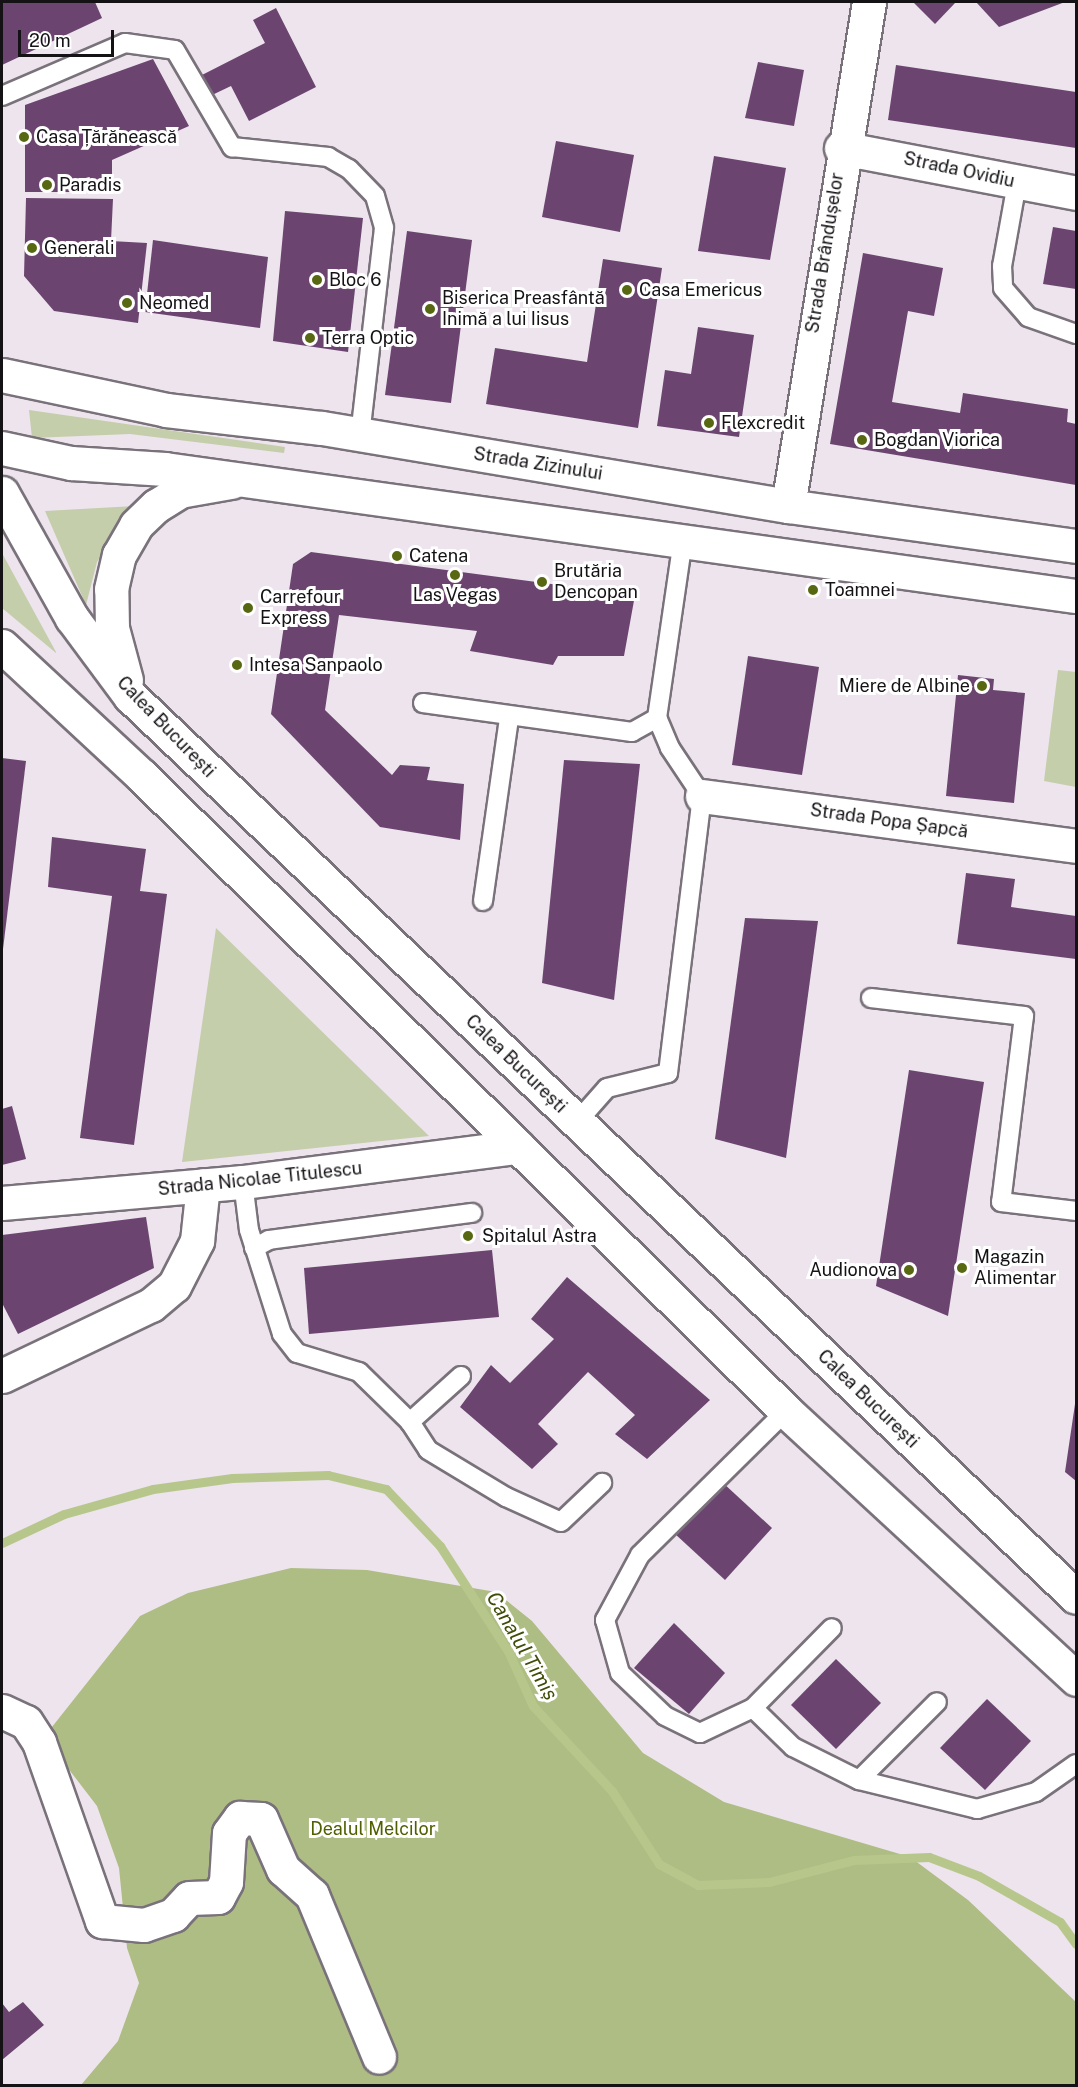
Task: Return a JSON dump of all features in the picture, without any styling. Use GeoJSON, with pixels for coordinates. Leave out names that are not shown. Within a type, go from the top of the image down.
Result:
{"type":"FeatureCollection","features":[{"type":"Feature","properties":{"kind":"main road","name":"Strada Brândușelor"},"geometry":{"type":"LineString","coordinates":[[788,506],[841,148],[868,2]]}},
{"type":"Feature","properties":{"kind":"main road","name":"Strada Ovidiu"},"geometry":{"type":"LineString","coordinates":[[841,148],[1077,193]]}},
{"type":"Feature","properties":{"kind":"main road","name":"Strada Zizinului"},"geometry":{"type":"LineString","coordinates":[[2,375],[166,410],[360,435],[788,506],[1077,546]]}},
{"type":"Feature","properties":{"kind":"main road"},"geometry":{"type":"LineString","coordinates":[[2,448],[71,463],[165,469],[231,482],[684,540],[1077,596]]}},
{"type":"Feature","properties":{"kind":"main road"},"geometry":{"type":"LineString","coordinates":[[130,696],[112,628],[111,589],[119,555],[136,525],[156,506],[180,491],[231,482]]}},
{"type":"Feature","properties":{"kind":"main road","name":"Calea București"},"geometry":{"type":"LineString","coordinates":[[2,494],[72,618],[130,696],[1077,1597]]}},
{"type":"Feature","properties":{"kind":"main road"},"geometry":{"type":"LineString","coordinates":[[2,646],[135,770],[786,1411],[1077,1679]]}},
{"type":"Feature","properties":{"kind":"main road","name":"Strada Popa Șapcă"},"geometry":{"type":"LineString","coordinates":[[702,796],[1077,846]]}},
{"type":"Feature","properties":{"kind":"main road","name":"Strada Nicolae Titulescu"},"geometry":{"type":"LineString","coordinates":[[2,1203],[243,1182],[518,1147]]}},
{"type":"Feature","properties":{"kind":"main road"},"geometry":{"type":"LineString","coordinates":[[2,1376],[151,1305],[174,1286],[197,1241],[203,1185]]}},
{"type":"Feature","properties":{"kind":"main road"},"geometry":{"type":"LineString","coordinates":[[2,1711],[26,1722],[39,1742],[102,1921],[144,1925],[173,1915],[189,1898],[218,1897],[226,1882],[229,1833],[240,1818],[261,1819],[283,1869],[312,1895],[379,2058]]}},
{"type":"Feature","properties":{"kind":"lane"},"geometry":{"type":"LineString","coordinates":[[2,96],[125,43],[175,50],[232,147],[328,157],[349,170],[375,196],[384,228],[360,435]]}},
{"type":"Feature","properties":{"kind":"lane"},"geometry":{"type":"LineString","coordinates":[[1017,183],[1002,266],[1003,288],[1028,317],[1077,334]]}},
{"type":"Feature","properties":{"kind":"lane"},"geometry":{"type":"LineString","coordinates":[[577,1122],[607,1088],[668,1073],[702,796],[670,748],[657,718],[684,540]]}},
{"type":"Feature","properties":{"kind":"lane"},"geometry":{"type":"LineString","coordinates":[[423,703],[508,718],[632,732],[657,718]]}},
{"type":"Feature","properties":{"kind":"lane"},"geometry":{"type":"LineString","coordinates":[[483,902],[508,718]]}},
{"type":"Feature","properties":{"kind":"lane"},"geometry":{"type":"LineString","coordinates":[[871,998],[1024,1016],[1000,1202],[1077,1211]]}},
{"type":"Feature","properties":{"kind":"lane"},"geometry":{"type":"LineString","coordinates":[[243,1182],[254,1248],[282,1334],[297,1353],[359,1372],[410,1422],[428,1450],[506,1497],[561,1522],[602,1483]]}},
{"type":"Feature","properties":{"kind":"lane"},"geometry":{"type":"LineString","coordinates":[[254,1248],[269,1240],[472,1213]]}},
{"type":"Feature","properties":{"kind":"lane"},"geometry":{"type":"LineString","coordinates":[[410,1422],[461,1376]]}},
{"type":"Feature","properties":{"kind":"lane"},"geometry":{"type":"LineString","coordinates":[[786,1411],[640,1555],[605,1620],[620,1673],[665,1716],[700,1733],[753,1708],[832,1628]]}},
{"type":"Feature","properties":{"kind":"lane"},"geometry":{"type":"LineString","coordinates":[[859,1780],[937,1702]]}},
{"type":"Feature","properties":{"kind":"lane"},"geometry":{"type":"LineString","coordinates":[[753,1708],[793,1747],[859,1780],[977,1809],[1036,1792],[1077,1764]]}},
{"type":"Feature","properties":{"kind":"green space"},"geometry":{"type":"Polygon","coordinates":[[[29,410],[285,447],[284,453],[130,434],[32,438],[29,410]]]}},
{"type":"Feature","properties":{"kind":"green space"},"geometry":{"type":"Polygon","coordinates":[[[135,506],[97,562],[86,605],[45,511],[135,506]]]}},
{"type":"Feature","properties":{"kind":"green space"},"geometry":{"type":"Polygon","coordinates":[[[2,553],[56,652],[56,653],[2,608],[2,553]]]}},
{"type":"Feature","properties":{"kind":"green space"},"geometry":{"type":"Polygon","coordinates":[[[1058,670],[1076,672],[1076,787],[1044,781],[1058,670]]]}},
{"type":"Feature","properties":{"kind":"green space"},"geometry":{"type":"Polygon","coordinates":[[[216,928],[429,1136],[182,1162],[216,928]]]}},
{"type":"Feature","properties":{"kind":"green space","name":"Dealul Melcilor"},"geometry":{"type":"Polygon","coordinates":[[[291,1568],[367,1570],[496,1592],[532,1621],[643,1753],[724,1802],[910,1857],[968,1900],[1076,2002],[1076,2085],[81,2085],[118,2041],[139,1983],[127,1948],[119,1868],[97,1806],[44,1737],[140,1616],[188,1593],[291,1568]]]}},
{"type":"Feature","properties":{"kind":"building"},"geometry":{"type":"Polygon","coordinates":[[[2,2],[95,2],[102,18],[2,65],[2,2]]]}},
{"type":"Feature","properties":{"kind":"building"},"geometry":{"type":"Polygon","coordinates":[[[913,2],[956,2],[935,24],[913,2]]]}},
{"type":"Feature","properties":{"kind":"building"},"geometry":{"type":"Polygon","coordinates":[[[976,2],[1065,2],[999,27],[976,2]]]}},
{"type":"Feature","properties":{"kind":"building"},"geometry":{"type":"Polygon","coordinates":[[[276,8],[316,87],[249,121],[231,86],[210,96],[200,76],[265,43],[253,20],[276,8]]]}},
{"type":"Feature","properties":{"kind":"building"},"geometry":{"type":"Polygon","coordinates":[[[153,59],[189,126],[112,160],[112,192],[25,192],[25,105],[153,59]]]}},
{"type":"Feature","properties":{"kind":"building"},"geometry":{"type":"Polygon","coordinates":[[[758,62],[804,70],[794,126],[745,118],[758,62]]]}},
{"type":"Feature","properties":{"kind":"building"},"geometry":{"type":"Polygon","coordinates":[[[896,65],[1076,92],[1076,148],[888,120],[896,65]]]}},
{"type":"Feature","properties":{"kind":"building"},"geometry":{"type":"Polygon","coordinates":[[[556,141],[634,155],[620,232],[542,217],[556,141]]]}},
{"type":"Feature","properties":{"kind":"building"},"geometry":{"type":"Polygon","coordinates":[[[714,156],[786,168],[770,260],[698,251],[714,156]]]}},
{"type":"Feature","properties":{"kind":"building"},"geometry":{"type":"Polygon","coordinates":[[[26,198],[113,199],[111,241],[147,243],[138,323],[54,311],[24,276],[26,198]]]}},
{"type":"Feature","properties":{"kind":"building","name":"Bloc 6"},"geometry":{"type":"Polygon","coordinates":[[[285,211],[363,218],[348,352],[273,341],[285,211]]]}},
{"type":"Feature","properties":{"kind":"building"},"geometry":{"type":"Polygon","coordinates":[[[1053,227],[1076,231],[1076,289],[1043,284],[1053,227]]]}},
{"type":"Feature","properties":{"kind":"building","name":"Biserica Preasfântă Inimă a lui Iisus"},"geometry":{"type":"Polygon","coordinates":[[[407,231],[472,240],[451,403],[385,395],[407,231]]]}},
{"type":"Feature","properties":{"kind":"building"},"geometry":{"type":"Polygon","coordinates":[[[153,240],[268,257],[260,328],[145,312],[153,240]]]}},
{"type":"Feature","properties":{"kind":"building"},"geometry":{"type":"Polygon","coordinates":[[[863,253],[943,268],[934,316],[908,311],[892,402],[960,413],[963,393],[1068,409],[1067,422],[1076,424],[1076,485],[830,444],[863,253]]]}},
{"type":"Feature","properties":{"kind":"building"},"geometry":{"type":"Polygon","coordinates":[[[603,259],[662,268],[638,428],[486,404],[495,348],[587,362],[603,259]]]}},
{"type":"Feature","properties":{"kind":"building"},"geometry":{"type":"Polygon","coordinates":[[[698,327],[754,335],[739,437],[657,426],[665,370],[691,374],[698,327]]]}},
{"type":"Feature","properties":{"kind":"building"},"geometry":{"type":"Polygon","coordinates":[[[311,552],[635,595],[624,656],[558,656],[553,665],[470,651],[477,631],[339,615],[325,710],[392,775],[400,765],[430,767],[427,780],[464,784],[460,840],[380,827],[271,714],[293,564],[311,552]]]}},
{"type":"Feature","properties":{"kind":"building"},"geometry":{"type":"Polygon","coordinates":[[[748,656],[819,667],[802,775],[732,765],[748,656]]]}},
{"type":"Feature","properties":{"kind":"building"},"geometry":{"type":"Polygon","coordinates":[[[958,675],[994,679],[993,690],[1025,693],[1014,803],[946,796],[958,675]]]}},
{"type":"Feature","properties":{"kind":"building"},"geometry":{"type":"Polygon","coordinates":[[[2,758],[26,761],[3,949],[2,949],[2,758]]]}},
{"type":"Feature","properties":{"kind":"building"},"geometry":{"type":"Polygon","coordinates":[[[564,760],[640,764],[614,1000],[542,983],[564,760]]]}},
{"type":"Feature","properties":{"kind":"building"},"geometry":{"type":"Polygon","coordinates":[[[52,837],[146,849],[140,891],[167,894],[134,1145],[80,1138],[112,896],[48,887],[52,837]]]}},
{"type":"Feature","properties":{"kind":"building"},"geometry":{"type":"Polygon","coordinates":[[[966,873],[1015,879],[1011,907],[1076,916],[1076,959],[957,944],[966,873]]]}},
{"type":"Feature","properties":{"kind":"building"},"geometry":{"type":"Polygon","coordinates":[[[745,918],[818,921],[786,1158],[715,1139],[745,918]]]}},
{"type":"Feature","properties":{"kind":"building"},"geometry":{"type":"Polygon","coordinates":[[[909,1070],[984,1082],[948,1316],[876,1286],[909,1070]]]}},
{"type":"Feature","properties":{"kind":"building"},"geometry":{"type":"Polygon","coordinates":[[[12,1106],[26,1159],[2,1165],[2,1109],[12,1106]]]}},
{"type":"Feature","properties":{"kind":"building"},"geometry":{"type":"Polygon","coordinates":[[[146,1217],[154,1268],[18,1334],[2,1303],[2,1235],[146,1217]]]}},
{"type":"Feature","properties":{"kind":"building"},"geometry":{"type":"Polygon","coordinates":[[[492,1250],[499,1317],[309,1334],[304,1268],[492,1250]]]}},
{"type":"Feature","properties":{"kind":"building"},"geometry":{"type":"Polygon","coordinates":[[[567,1277],[710,1400],[647,1459],[615,1434],[635,1415],[588,1372],[538,1424],[558,1444],[532,1469],[460,1407],[491,1365],[510,1383],[554,1339],[531,1319],[567,1277]]]}},
{"type":"Feature","properties":{"kind":"building"},"geometry":{"type":"Polygon","coordinates":[[[1076,1404],[1076,1481],[1065,1472],[1076,1404]]]}},
{"type":"Feature","properties":{"kind":"building"},"geometry":{"type":"Polygon","coordinates":[[[722,1482],[772,1528],[725,1580],[674,1533],[722,1482]]]}},
{"type":"Feature","properties":{"kind":"building"},"geometry":{"type":"Polygon","coordinates":[[[674,1623],[725,1673],[689,1714],[634,1668],[674,1623]]]}},
{"type":"Feature","properties":{"kind":"building"},"geometry":{"type":"Polygon","coordinates":[[[836,1659],[881,1703],[836,1749],[791,1705],[836,1659]]]}},
{"type":"Feature","properties":{"kind":"building"},"geometry":{"type":"Polygon","coordinates":[[[987,1699],[1031,1741],[985,1790],[940,1748],[987,1699]]]}},
{"type":"Feature","properties":{"kind":"building"},"geometry":{"type":"Polygon","coordinates":[[[23,2002],[44,2025],[2,2060],[2,2003],[9,2012],[23,2002]]]}},
{"type":"Feature","properties":{"kind":"waterway","name":"Canalul Timiș"},"geometry":{"type":"LineString","coordinates":[[2,1543],[64,1514],[153,1489],[232,1478],[328,1475],[386,1489],[440,1546],[508,1651],[533,1706],[612,1791],[659,1864],[698,1885],[769,1882],[854,1860],[929,1857],[979,1876],[1060,1922],[1076,1944]]}},
{"type":"Feature","properties":{"kind":"place","name":"Casa Țărănească"},"geometry":{"type":"Point","coordinates":[24,137]}},
{"type":"Feature","properties":{"kind":"place","name":"Paradis"},"geometry":{"type":"Point","coordinates":[47,185]}},
{"type":"Feature","properties":{"kind":"place","name":"Generali"},"geometry":{"type":"Point","coordinates":[32,248]}},
{"type":"Feature","properties":{"kind":"place","name":"Bloc 6"},"geometry":{"type":"Point","coordinates":[317,280]}},
{"type":"Feature","properties":{"kind":"place","name":"Casa Emericus"},"geometry":{"type":"Point","coordinates":[627,290]}},
{"type":"Feature","properties":{"kind":"place","name":"Neomed"},"geometry":{"type":"Point","coordinates":[127,303]}},
{"type":"Feature","properties":{"kind":"place","name":"Biserica Preasfântă Inimă a lui Iisus"},"geometry":{"type":"Point","coordinates":[430,309]}},
{"type":"Feature","properties":{"kind":"place","name":"Terra Optic"},"geometry":{"type":"Point","coordinates":[310,338]}},
{"type":"Feature","properties":{"kind":"place","name":"Flexcredit"},"geometry":{"type":"Point","coordinates":[709,423]}},
{"type":"Feature","properties":{"kind":"place","name":"Bogdan Viorica"},"geometry":{"type":"Point","coordinates":[862,440]}},
{"type":"Feature","properties":{"kind":"place","name":"Catena"},"geometry":{"type":"Point","coordinates":[397,556]}},
{"type":"Feature","properties":{"kind":"place","name":"Las Vegas"},"geometry":{"type":"Point","coordinates":[455,575]}},
{"type":"Feature","properties":{"kind":"place","name":"Brutăria Dencopan"},"geometry":{"type":"Point","coordinates":[542,582]}},
{"type":"Feature","properties":{"kind":"place","name":"Toamnei"},"geometry":{"type":"Point","coordinates":[813,590]}},
{"type":"Feature","properties":{"kind":"place","name":"Carrefour Express"},"geometry":{"type":"Point","coordinates":[248,608]}},
{"type":"Feature","properties":{"kind":"place","name":"Intesa Sanpaolo"},"geometry":{"type":"Point","coordinates":[237,665]}},
{"type":"Feature","properties":{"kind":"place","name":"Miere de Albine"},"geometry":{"type":"Point","coordinates":[982,686]}},
{"type":"Feature","properties":{"kind":"place","name":"Spitalul Astra"},"geometry":{"type":"Point","coordinates":[468,1236]}},
{"type":"Feature","properties":{"kind":"place","name":"Magazin Alimentar"},"geometry":{"type":"Point","coordinates":[962,1268]}},
{"type":"Feature","properties":{"kind":"place","name":"Audionova"},"geometry":{"type":"Point","coordinates":[909,1270]}}]}
